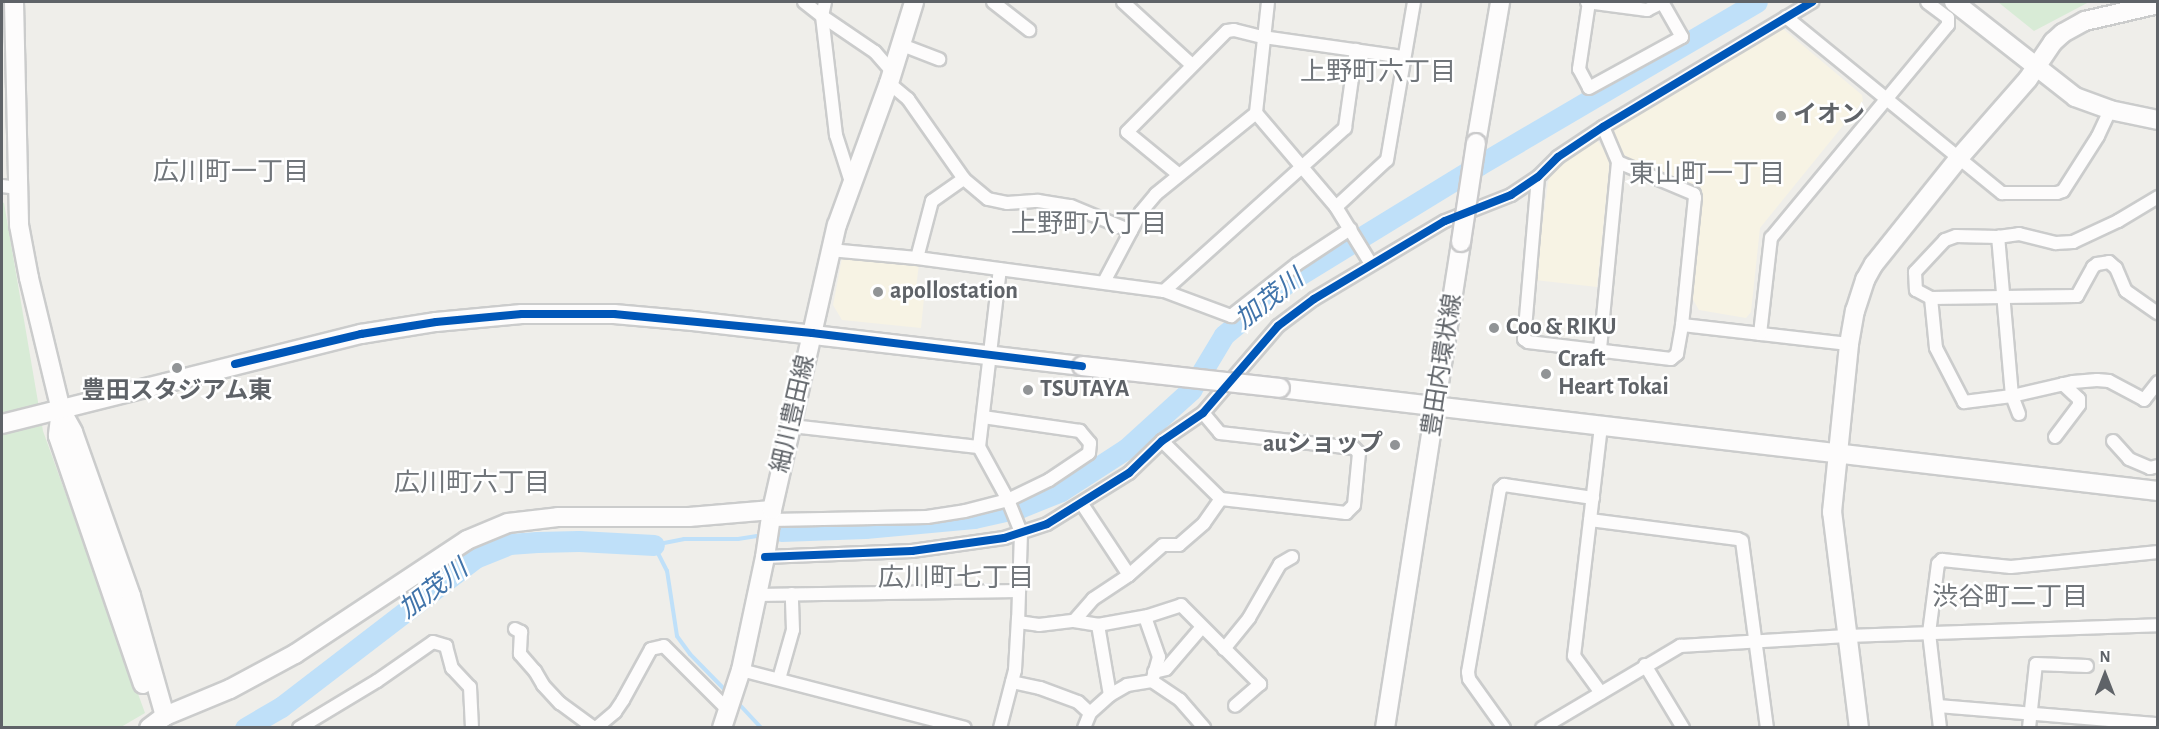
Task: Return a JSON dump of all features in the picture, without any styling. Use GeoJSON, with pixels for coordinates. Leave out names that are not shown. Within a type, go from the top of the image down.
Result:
{"type":"FeatureCollection","features":[{"type":"Feature","properties":{"kind":"street"},"geometry":{"type":"LineString","coordinates":[[14,2],[10,187],[28,278],[61,410],[73,432],[131,596],[159,725],[295,654],[467,540],[508,523],[533,519],[927,517],[1008,500],[1049,480],[1089,453],[1090,443],[1080,431],[983,417]]}},
{"type":"Feature","properties":{"kind":"street"},"geometry":{"type":"LineString","coordinates":[[804,2],[875,52],[891,78],[964,179],[988,199],[1007,203],[1038,201],[1071,206],[1131,231]]}},
{"type":"Feature","properties":{"kind":"street"},"geometry":{"type":"LineString","coordinates":[[825,2],[822,16],[836,135],[851,182]]}},
{"type":"Feature","properties":{"kind":"street","name":"細川豊田線"},"geometry":{"type":"LineString","coordinates":[[726,719],[741,670],[765,557],[771,517],[830,250],[851,182],[891,78],[914,2]]}},
{"type":"Feature","properties":{"kind":"street"},"geometry":{"type":"LineString","coordinates":[[993,2],[1029,30]]}},
{"type":"Feature","properties":{"kind":"street"},"geometry":{"type":"LineString","coordinates":[[1268,2],[1256,113],[1336,207],[1371,264]]}},
{"type":"Feature","properties":{"kind":"street"},"geometry":{"type":"LineString","coordinates":[[1336,207],[1387,160],[1414,2]]}},
{"type":"Feature","properties":{"kind":"street","name":"豊田内環状線"},"geometry":{"type":"LineString","coordinates":[[1385,728],[1500,2]]}},
{"type":"Feature","properties":{"kind":"street"},"geometry":{"type":"LineString","coordinates":[[1588,2],[1647,10],[1663,2],[1682,37],[1589,88],[1579,69],[1588,2]]}},
{"type":"Feature","properties":{"kind":"street"},"geometry":{"type":"LineString","coordinates":[[765,557],[912,551],[1021,533],[1047,524],[1129,473],[1162,441],[1203,413],[1278,326],[1314,299],[1445,221],[1484,204],[1497,201],[1538,177],[1558,157],[1603,127],[1812,2]]}},
{"type":"Feature","properties":{"kind":"street"},"geometry":{"type":"LineString","coordinates":[[1760,334],[1771,238],[1948,25],[1948,18],[1927,2]]}},
{"type":"Feature","properties":{"kind":"street"},"geometry":{"type":"LineString","coordinates":[[1954,2],[2035,68],[2075,97],[2110,110],[2157,120]]}},
{"type":"Feature","properties":{"kind":"street"},"geometry":{"type":"LineString","coordinates":[[1131,4],[1192,65]]}},
{"type":"Feature","properties":{"kind":"street"},"geometry":{"type":"LineString","coordinates":[[1858,728],[1832,512],[1849,345],[1861,291],[1874,264],[2035,68],[2053,42],[2063,33],[2085,21],[2157,4]]}},
{"type":"Feature","properties":{"kind":"street"},"geometry":{"type":"LineString","coordinates":[[1786,17],[2002,194],[2062,191],[2078,168],[2110,110]]}},
{"type":"Feature","properties":{"kind":"street"},"geometry":{"type":"LineString","coordinates":[[1178,174],[1127,132],[1227,31],[1234,30],[1263,37],[1404,57]]}},
{"type":"Feature","properties":{"kind":"street"},"geometry":{"type":"LineString","coordinates":[[902,45],[939,59]]}},
{"type":"Feature","properties":{"kind":"street"},"geometry":{"type":"LineString","coordinates":[[1164,291],[1345,128],[1356,50]]}},
{"type":"Feature","properties":{"kind":"street"},"geometry":{"type":"LineString","coordinates":[[1104,282],[1141,212],[1178,174],[1256,113]]}},
{"type":"Feature","properties":{"kind":"street"},"geometry":{"type":"LineString","coordinates":[[1600,349],[1618,162],[1603,127]]}},
{"type":"Feature","properties":{"kind":"street"},"geometry":{"type":"LineString","coordinates":[[1538,177],[1524,339],[1528,342],[1671,358],[1677,354],[1682,325],[1694,194],[1618,162]]}},
{"type":"Feature","properties":{"kind":"street"},"geometry":{"type":"LineString","coordinates":[[917,258],[932,201],[964,179]]}},
{"type":"Feature","properties":{"kind":"street"},"geometry":{"type":"LineString","coordinates":[[2157,196],[2118,221],[2073,242],[2056,243],[2019,234],[1998,237],[1956,236],[1941,242],[1915,272],[1916,290],[1931,298],[2003,295],[2078,296],[2092,267],[2109,262],[2116,268],[2126,291],[2157,313]]}},
{"type":"Feature","properties":{"kind":"street"},"geometry":{"type":"LineString","coordinates":[[830,250],[917,258],[1164,291],[1231,316],[1297,264],[1350,229]]}},
{"type":"Feature","properties":{"kind":"street"},"geometry":{"type":"LineString","coordinates":[[1998,237],[2012,396],[2019,414]]}},
{"type":"Feature","properties":{"kind":"street"},"geometry":{"type":"LineString","coordinates":[[1000,269],[979,447],[1008,500],[1021,533],[1018,618],[1012,682],[1000,728]]}},
{"type":"Feature","properties":{"kind":"street"},"geometry":{"type":"LineString","coordinates":[[1931,298],[1936,348],[1964,402],[2012,396],[2083,381],[2109,381],[2144,400],[2157,382]]}},
{"type":"Feature","properties":{"kind":"street"},"geometry":{"type":"LineString","coordinates":[[2,424],[361,334],[436,322],[522,314],[614,314],[812,333],[990,356],[2157,491]]}},
{"type":"Feature","properties":{"kind":"street"},"geometry":{"type":"LineString","coordinates":[[1682,325],[1849,345]]}},
{"type":"Feature","properties":{"kind":"street"},"geometry":{"type":"LineString","coordinates":[[2055,437],[2079,405],[2079,399],[2063,384]]}},
{"type":"Feature","properties":{"kind":"street"},"geometry":{"type":"LineString","coordinates":[[1162,441],[1221,499],[1346,513],[1354,505],[1359,453],[1354,448],[1220,433],[1203,413]]}},
{"type":"Feature","properties":{"kind":"street"},"geometry":{"type":"LineString","coordinates":[[791,426],[979,447]]}},
{"type":"Feature","properties":{"kind":"street"},"geometry":{"type":"LineString","coordinates":[[1601,426],[1574,656],[1601,693]]}},
{"type":"Feature","properties":{"kind":"street"},"geometry":{"type":"LineString","coordinates":[[2112,441],[2128,459],[2150,468],[2157,466]]}},
{"type":"Feature","properties":{"kind":"street"},"geometry":{"type":"LineString","coordinates":[[1504,728],[1469,679],[1468,672],[1500,489],[1504,485],[1593,498]]}},
{"type":"Feature","properties":{"kind":"street"},"geometry":{"type":"LineString","coordinates":[[1074,621],[1093,599],[1129,575],[1163,545],[1179,545],[1204,523],[1221,499]]}},
{"type":"Feature","properties":{"kind":"street"},"geometry":{"type":"LineString","coordinates":[[1082,504],[1129,575]]}},
{"type":"Feature","properties":{"kind":"street"},"geometry":{"type":"LineString","coordinates":[[1590,520],[1738,538],[1743,545],[1767,728]]}},
{"type":"Feature","properties":{"kind":"street"},"geometry":{"type":"LineString","coordinates":[[1940,728],[1929,633],[1938,564],[1942,560],[2011,567],[2157,552]]}},
{"type":"Feature","properties":{"kind":"street"},"geometry":{"type":"LineString","coordinates":[[1224,649],[1249,618],[1280,564],[1292,557]]}},
{"type":"Feature","properties":{"kind":"street"},"geometry":{"type":"LineString","coordinates":[[757,595],[1019,591]]}},
{"type":"Feature","properties":{"kind":"street"},"geometry":{"type":"LineString","coordinates":[[779,679],[793,630],[792,594]]}},
{"type":"Feature","properties":{"kind":"street"},"geometry":{"type":"LineString","coordinates":[[1018,618],[1018,622],[1039,625],[1074,621],[1098,625],[1145,617],[1181,605],[1260,684],[1235,706]]}},
{"type":"Feature","properties":{"kind":"street"},"geometry":{"type":"LineString","coordinates":[[1145,617],[1159,657],[1153,677]]}},
{"type":"Feature","properties":{"kind":"street"},"geometry":{"type":"LineString","coordinates":[[1098,625],[1110,695]]}},
{"type":"Feature","properties":{"kind":"street"},"geometry":{"type":"LineString","coordinates":[[1542,728],[1680,646],[1847,636],[2157,625]]}},
{"type":"Feature","properties":{"kind":"street"},"geometry":{"type":"LineString","coordinates":[[1084,728],[1090,713],[1110,695],[1127,685],[1153,677],[1166,669],[1202,627]]}},
{"type":"Feature","properties":{"kind":"street"},"geometry":{"type":"LineString","coordinates":[[515,629],[521,632],[520,654],[535,671],[543,685],[560,703],[595,728],[615,711],[623,700],[651,649],[664,646],[726,719]]}},
{"type":"Feature","properties":{"kind":"street"},"geometry":{"type":"LineString","coordinates":[[299,728],[377,681],[433,642],[446,646],[452,668],[470,687],[472,728]]}},
{"type":"Feature","properties":{"kind":"street"},"geometry":{"type":"LineString","coordinates":[[2029,728],[2036,664],[2087,666]]}},
{"type":"Feature","properties":{"kind":"street"},"geometry":{"type":"LineString","coordinates":[[1645,665],[1683,728]]}},
{"type":"Feature","properties":{"kind":"street"},"geometry":{"type":"LineString","coordinates":[[741,670],[965,728]]}},
{"type":"Feature","properties":{"kind":"street"},"geometry":{"type":"LineString","coordinates":[[1153,677],[1180,700],[1204,728]]}},
{"type":"Feature","properties":{"kind":"street"},"geometry":{"type":"LineString","coordinates":[[1012,682],[1040,688],[1078,702],[1090,713]]}},
{"type":"Feature","properties":{"kind":"street"},"geometry":{"type":"LineString","coordinates":[[1938,706],[2157,724]]}},
{"type":"Feature","properties":{"kind":"shaded area"},"geometry":{"type":"Polygon","coordinates":[[[1775,22],[1862,95],[1863,101],[1760,228],[1751,312],[1746,318],[1699,310],[1692,298],[1701,187],[1631,160],[1623,154],[1611,128],[1775,22]]]}},
{"type":"Feature","properties":{"kind":"shaded area"},"geometry":{"type":"Polygon","coordinates":[[[1597,140],[1610,159],[1597,287],[1535,280],[1548,182],[1552,171],[1597,140]]]}},
{"type":"Feature","properties":{"kind":"shaded area"},"geometry":{"type":"Polygon","coordinates":[[[847,255],[919,264],[915,296],[924,298],[921,328],[842,320],[833,305],[842,258],[847,255]]]}},
{"type":"Feature","properties":{"kind":"green space"},"geometry":{"type":"Polygon","coordinates":[[[1998,2],[2089,2],[2034,31],[1998,2]]]}},
{"type":"Feature","properties":{"kind":"green space"},"geometry":{"type":"Polygon","coordinates":[[[2,202],[43,431],[145,713],[121,727],[2,728],[2,202]]]}},
{"type":"Feature","properties":{"kind":"waterway","name":"加茂川"},"geometry":{"type":"LineString","coordinates":[[781,531],[865,528],[974,518],[1019,508],[1061,491],[1126,449],[1191,390],[1224,335],[1288,282],[1479,165],[1757,2]]}},
{"type":"Feature","properties":{"kind":"waterway"},"geometry":{"type":"LineString","coordinates":[[728,693],[690,654],[677,636],[667,571],[654,545],[684,539],[738,539],[762,535]]}},
{"type":"Feature","properties":{"kind":"waterway","name":"加茂川"},"geometry":{"type":"LineString","coordinates":[[245,728],[281,707],[475,558],[509,544],[579,541],[654,545]]}},
{"type":"Feature","properties":{"kind":"waterway"},"geometry":{"type":"LineString","coordinates":[[738,703],[761,728]]}},
{"type":"Feature","properties":{"kind":"cycle path"},"geometry":{"type":"LineString","coordinates":[[765,557],[912,551],[1004,538],[1047,524],[1129,473],[1162,441],[1203,413],[1278,326],[1314,299],[1445,221],[1511,195],[1538,177],[1558,157],[1603,127],[1812,2]]}},
{"type":"Feature","properties":{"kind":"cycle path"},"geometry":{"type":"LineString","coordinates":[[235,364],[361,334],[436,322],[522,314],[614,314],[812,333],[1082,366]]}},
{"type":"Feature","properties":{"kind":"place","name":"イオン"},"geometry":{"type":"Point","coordinates":[1781,116]}},
{"type":"Feature","properties":{"kind":"place","name":"apollostation"},"geometry":{"type":"Point","coordinates":[878,292]}},
{"type":"Feature","properties":{"kind":"place","name":"Coo & RIKU"},"geometry":{"type":"Point","coordinates":[1494,328]}},
{"type":"Feature","properties":{"kind":"place","name":"豊田スタジアム東"},"geometry":{"type":"Point","coordinates":[177,368]}},
{"type":"Feature","properties":{"kind":"place","name":"Craft Heart Tokai"},"geometry":{"type":"Point","coordinates":[1546,374]}},
{"type":"Feature","properties":{"kind":"place","name":"TSUTAYA"},"geometry":{"type":"Point","coordinates":[1028,390]}},
{"type":"Feature","properties":{"kind":"place","name":"auショップ"},"geometry":{"type":"Point","coordinates":[1395,445]}},
{"type":"Feature","properties":{"kind":"district","name":"上野町六丁目"},"geometry":{"type":"Point","coordinates":[1378,73]}},
{"type":"Feature","properties":{"kind":"district","name":"広川町一丁目"},"geometry":{"type":"Point","coordinates":[231,173]}},
{"type":"Feature","properties":{"kind":"district","name":"東山町一丁目"},"geometry":{"type":"Point","coordinates":[1707,175]}},
{"type":"Feature","properties":{"kind":"district","name":"上野町八丁目"},"geometry":{"type":"Point","coordinates":[1089,225]}},
{"type":"Feature","properties":{"kind":"district","name":"広川町六丁目"},"geometry":{"type":"Point","coordinates":[472,484]}},
{"type":"Feature","properties":{"kind":"district","name":"広川町七丁目"},"geometry":{"type":"Point","coordinates":[956,579]}},
{"type":"Feature","properties":{"kind":"district","name":"渋谷町二丁目"},"geometry":{"type":"Point","coordinates":[2010,598]}}]}
